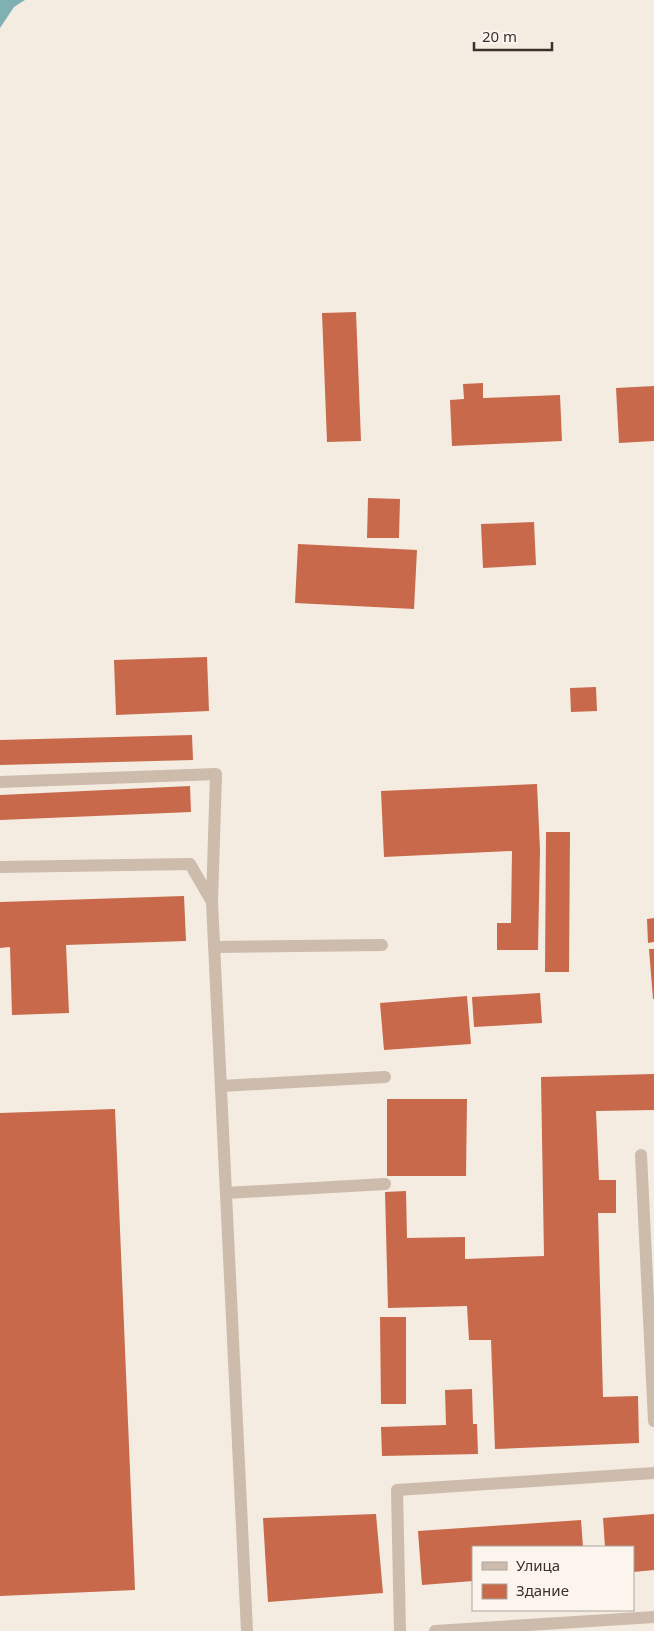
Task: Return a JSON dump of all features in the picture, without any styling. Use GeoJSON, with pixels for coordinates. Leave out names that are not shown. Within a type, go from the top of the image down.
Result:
{"type":"FeatureCollection","features":[{"type":"Feature","properties":{"kind":"lane"},"geometry":{"type":"LineString","coordinates":[[0,782],[216,774],[212,902],[247,1631]]}},
{"type":"Feature","properties":{"kind":"lane"},"geometry":{"type":"LineString","coordinates":[[0,867],[190,864],[212,902]]}},
{"type":"Feature","properties":{"kind":"lane"},"geometry":{"type":"LineString","coordinates":[[214,948],[382,945]]}},
{"type":"Feature","properties":{"kind":"lane"},"geometry":{"type":"LineString","coordinates":[[221,1086],[385,1077]]}},
{"type":"Feature","properties":{"kind":"lane"},"geometry":{"type":"LineString","coordinates":[[641,1155],[654,1421]]}},
{"type":"Feature","properties":{"kind":"lane"},"geometry":{"type":"LineString","coordinates":[[226,1193],[385,1184]]}},
{"type":"Feature","properties":{"kind":"lane"},"geometry":{"type":"LineString","coordinates":[[400,1631],[397,1490],[654,1473]]}},
{"type":"Feature","properties":{"kind":"lane"},"geometry":{"type":"LineString","coordinates":[[435,1631],[654,1617]]}},
{"type":"Feature","properties":{"kind":"water"},"geometry":{"type":"Polygon","coordinates":[[[0,0],[25,0],[14,7],[0,28],[0,0]]]}},
{"type":"Feature","properties":{"kind":"building"},"geometry":{"type":"Polygon","coordinates":[[[356,312],[361,441],[327,442],[322,313],[356,312]]]}},
{"type":"Feature","properties":{"kind":"building"},"geometry":{"type":"Polygon","coordinates":[[[483,383],[483,398],[560,395],[562,441],[452,446],[450,400],[464,399],[463,384],[483,383]]]}},
{"type":"Feature","properties":{"kind":"building"},"geometry":{"type":"Polygon","coordinates":[[[654,386],[654,441],[619,443],[616,388],[654,386]]]}},
{"type":"Feature","properties":{"kind":"building"},"geometry":{"type":"Polygon","coordinates":[[[368,498],[400,499],[399,538],[367,538],[368,498]]]}},
{"type":"Feature","properties":{"kind":"building"},"geometry":{"type":"Polygon","coordinates":[[[534,522],[536,565],[483,568],[481,524],[534,522]]]}},
{"type":"Feature","properties":{"kind":"building"},"geometry":{"type":"Polygon","coordinates":[[[298,544],[417,550],[414,609],[295,603],[298,544]]]}},
{"type":"Feature","properties":{"kind":"building"},"geometry":{"type":"Polygon","coordinates":[[[207,657],[209,711],[116,715],[114,660],[207,657]]]}},
{"type":"Feature","properties":{"kind":"building"},"geometry":{"type":"Polygon","coordinates":[[[596,687],[597,711],[571,712],[570,688],[596,687]]]}},
{"type":"Feature","properties":{"kind":"building"},"geometry":{"type":"Polygon","coordinates":[[[192,735],[193,760],[0,765],[0,740],[192,735]]]}},
{"type":"Feature","properties":{"kind":"building"},"geometry":{"type":"Polygon","coordinates":[[[537,784],[540,850],[538,950],[497,950],[497,923],[511,923],[512,851],[384,857],[381,791],[537,784]]]}},
{"type":"Feature","properties":{"kind":"building"},"geometry":{"type":"Polygon","coordinates":[[[190,786],[191,812],[0,820],[0,795],[190,786]]]}},
{"type":"Feature","properties":{"kind":"building"},"geometry":{"type":"Polygon","coordinates":[[[546,832],[570,832],[569,972],[545,972],[546,832]]]}},
{"type":"Feature","properties":{"kind":"building"},"geometry":{"type":"Polygon","coordinates":[[[184,896],[186,941],[66,945],[69,1013],[12,1015],[10,947],[0,948],[0,902],[184,896]]]}},
{"type":"Feature","properties":{"kind":"building"},"geometry":{"type":"Polygon","coordinates":[[[654,918],[654,942],[648,943],[647,919],[654,918]]]}},
{"type":"Feature","properties":{"kind":"building"},"geometry":{"type":"Polygon","coordinates":[[[649,949],[654,949],[654,999],[653,999],[649,949]]]}},
{"type":"Feature","properties":{"kind":"building"},"geometry":{"type":"Polygon","coordinates":[[[540,993],[542,1023],[474,1027],[472,997],[540,993]]]}},
{"type":"Feature","properties":{"kind":"building"},"geometry":{"type":"Polygon","coordinates":[[[467,996],[471,1044],[384,1050],[380,1003],[467,996]]]}},
{"type":"Feature","properties":{"kind":"building"},"geometry":{"type":"Polygon","coordinates":[[[654,1074],[654,1110],[596,1111],[599,1180],[616,1180],[616,1213],[598,1213],[603,1397],[638,1396],[639,1443],[495,1449],[491,1340],[469,1340],[467,1306],[388,1308],[385,1192],[406,1191],[407,1238],[465,1237],[465,1259],[544,1256],[541,1077],[654,1074]]]}},
{"type":"Feature","properties":{"kind":"building"},"geometry":{"type":"Polygon","coordinates":[[[387,1099],[467,1099],[466,1176],[387,1176],[387,1099]]]}},
{"type":"Feature","properties":{"kind":"building"},"geometry":{"type":"Polygon","coordinates":[[[115,1109],[135,1590],[0,1596],[0,1113],[115,1109]]]}},
{"type":"Feature","properties":{"kind":"building"},"geometry":{"type":"Polygon","coordinates":[[[380,1317],[406,1317],[406,1404],[381,1404],[380,1317]]]}},
{"type":"Feature","properties":{"kind":"building"},"geometry":{"type":"Polygon","coordinates":[[[472,1389],[473,1424],[477,1424],[478,1454],[382,1456],[381,1427],[446,1425],[445,1390],[472,1389]]]}},
{"type":"Feature","properties":{"kind":"building"},"geometry":{"type":"Polygon","coordinates":[[[376,1514],[383,1593],[268,1602],[263,1518],[376,1514]]]}},
{"type":"Feature","properties":{"kind":"building"},"geometry":{"type":"Polygon","coordinates":[[[654,1514],[654,1570],[634,1572],[634,1546],[605,1546],[603,1518],[654,1514]]]}},
{"type":"Feature","properties":{"kind":"building"},"geometry":{"type":"Polygon","coordinates":[[[581,1520],[583,1546],[472,1546],[472,1581],[422,1585],[418,1531],[581,1520]]]}}]}
